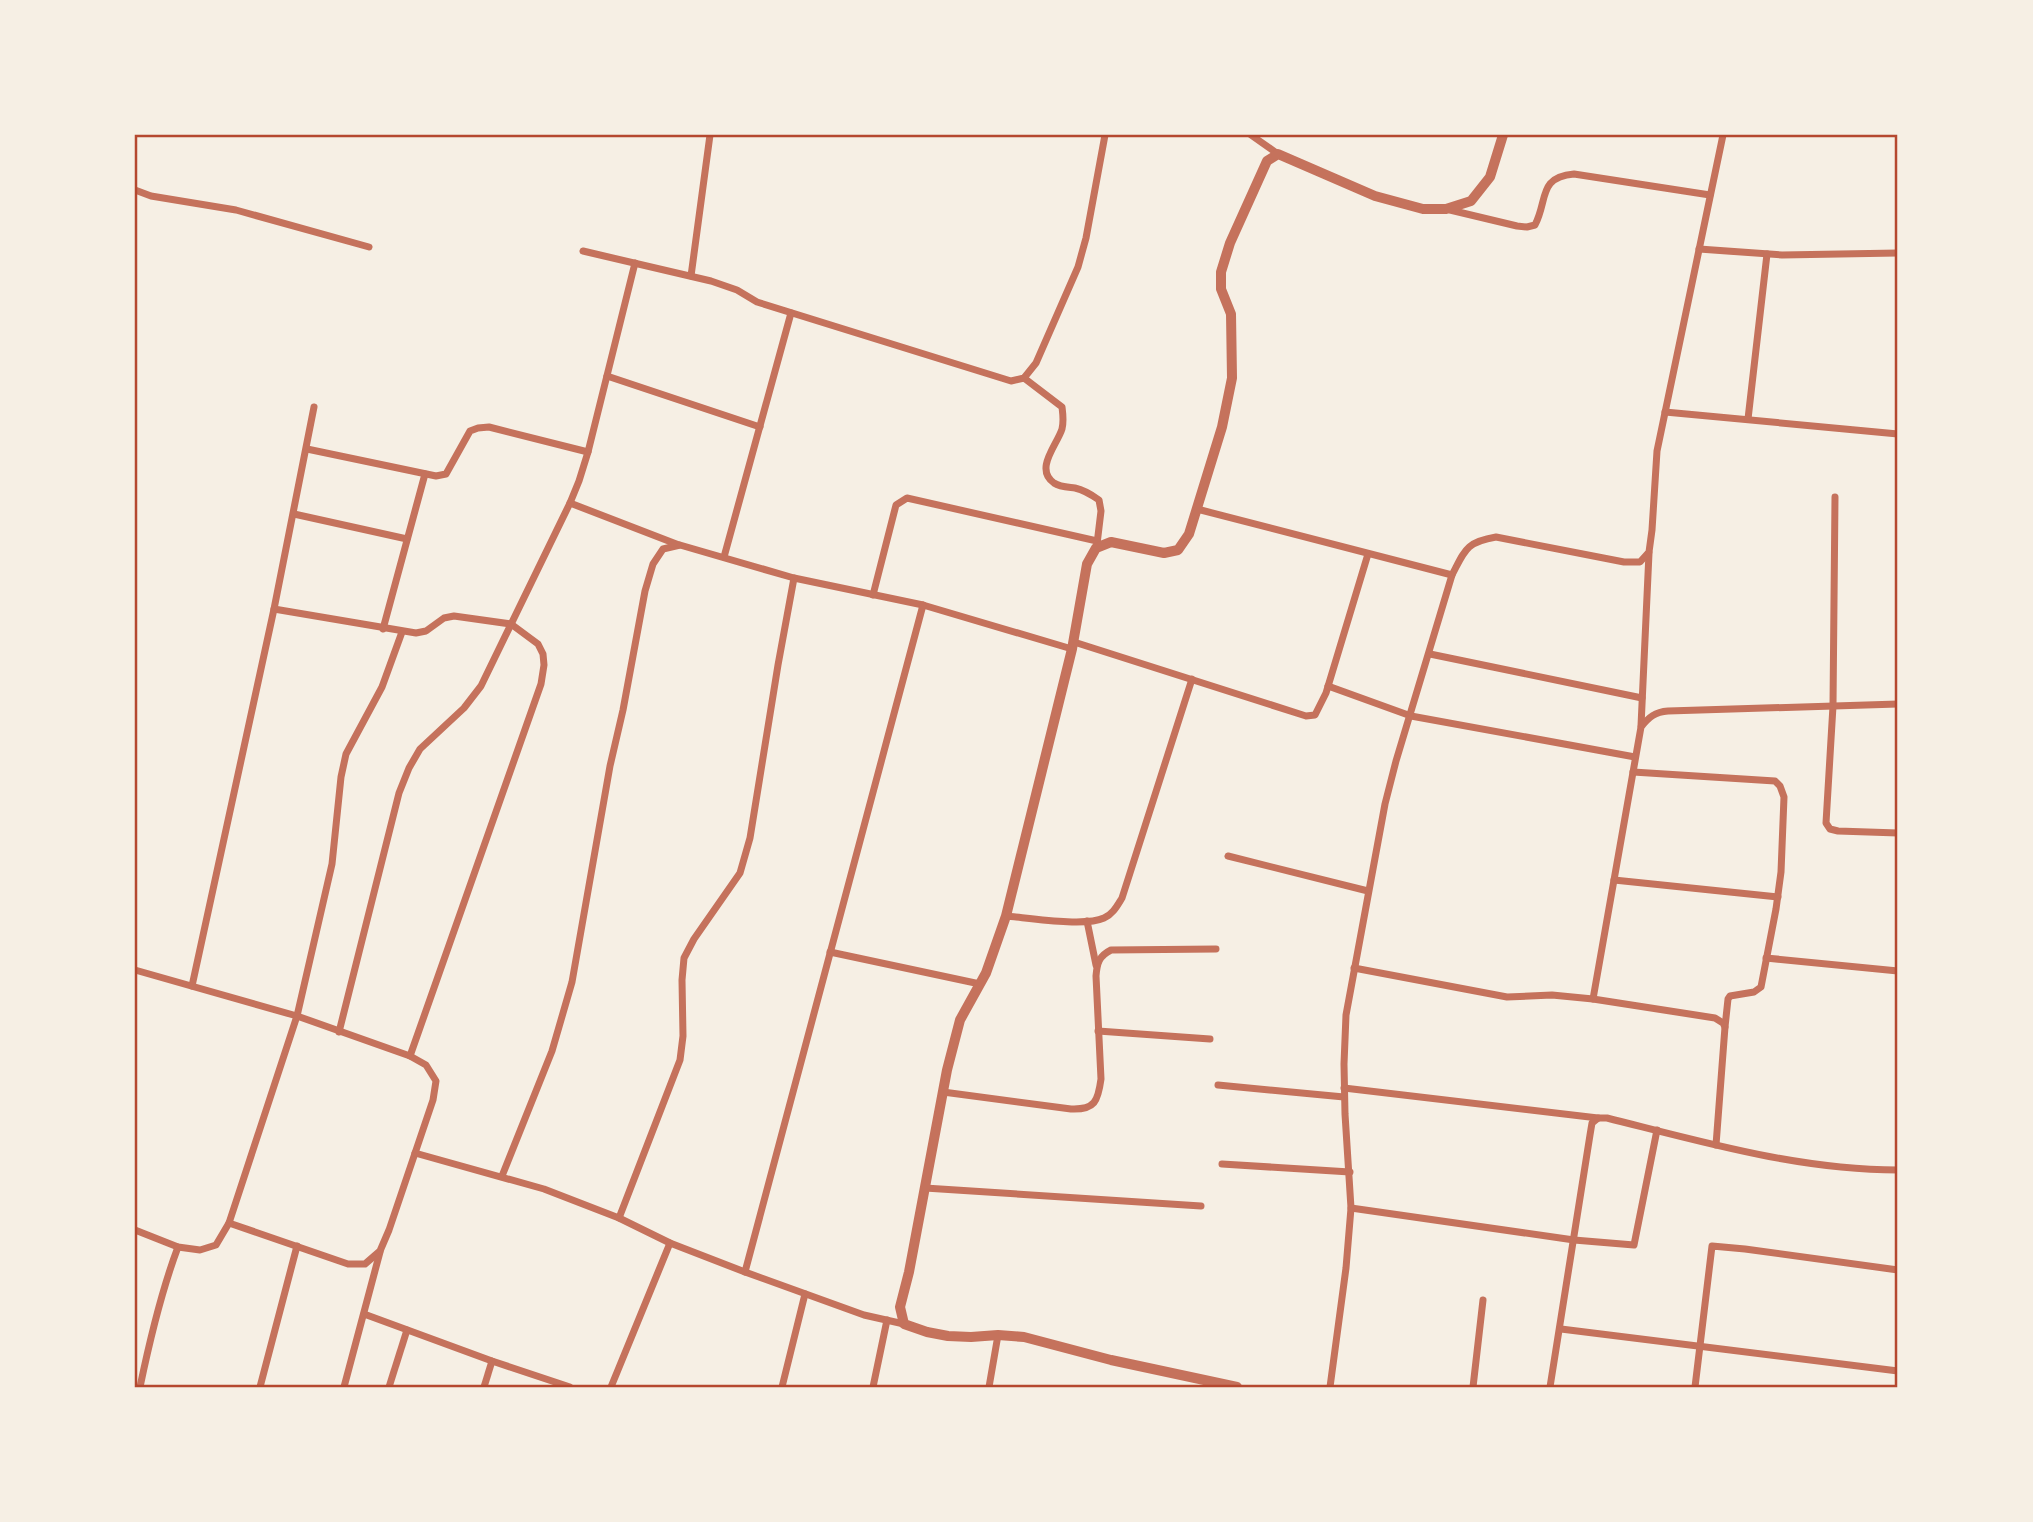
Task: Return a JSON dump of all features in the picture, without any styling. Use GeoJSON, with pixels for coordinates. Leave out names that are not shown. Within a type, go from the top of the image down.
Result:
{"type":"FeatureCollection","features":[{"type":"Feature","properties":{"kind":"street"},"geometry":{"type":"LineString","coordinates":[[691,276],[710,135]]}},
{"type":"Feature","properties":{"kind":"street"},"geometry":{"type":"LineString","coordinates":[[583,251],[724,285],[757,302],[1011,381],[1024,378],[1035,363],[1078,267],[1086,239],[1105,135]]}},
{"type":"Feature","properties":{"kind":"street"},"geometry":{"type":"LineString","coordinates":[[1251,135],[1278,153],[1375,196],[1423,209],[1446,209],[1517,226],[1535,225],[1550,183],[1559,175],[1574,174],[1710,195]]}},
{"type":"Feature","properties":{"kind":"street"},"geometry":{"type":"LineString","coordinates":[[1446,209],[1471,201],[1490,177],[1503,135]]}},
{"type":"Feature","properties":{"kind":"street"},"geometry":{"type":"LineString","coordinates":[[1593,999],[1641,727],[1649,552],[1657,451],[1723,135]]}},
{"type":"Feature","properties":{"kind":"street"},"geometry":{"type":"LineString","coordinates":[[873,594],[897,505],[906,498],[1096,545],[1111,541],[1164,554],[1178,550],[1189,534],[1222,427],[1232,378],[1231,314],[1221,289],[1221,272],[1230,243],[1267,161],[1278,153]]}},
{"type":"Feature","properties":{"kind":"street"},"geometry":{"type":"LineString","coordinates":[[135,190],[151,196],[236,210],[369,247]]}},
{"type":"Feature","properties":{"kind":"street"},"geometry":{"type":"LineString","coordinates":[[1699,249],[1767,254],[1898,253]]}},
{"type":"Feature","properties":{"kind":"street"},"geometry":{"type":"LineString","coordinates":[[1748,419],[1767,254]]}},
{"type":"Feature","properties":{"kind":"street"},"geometry":{"type":"LineString","coordinates":[[339,1032],[399,793],[420,749],[464,708],[481,686],[570,503],[588,452],[635,263]]}},
{"type":"Feature","properties":{"kind":"street"},"geometry":{"type":"LineString","coordinates":[[724,557],[791,313]]}},
{"type":"Feature","properties":{"kind":"street"},"geometry":{"type":"LineString","coordinates":[[607,376],[760,427]]}},
{"type":"Feature","properties":{"kind":"street"},"geometry":{"type":"LineString","coordinates":[[905,1324],[901,1307],[943,1092],[960,1020],[996,948],[1006,916],[1073,645],[1087,564],[1096,545],[1101,511],[1099,500],[1092,495],[1057,485],[1050,480],[1046,472],[1047,460],[1062,429],[1062,407],[1024,378]]}},
{"type":"Feature","properties":{"kind":"street"},"geometry":{"type":"LineString","coordinates":[[192,986],[274,609],[314,407]]}},
{"type":"Feature","properties":{"kind":"street"},"geometry":{"type":"LineString","coordinates":[[1665,412],[1898,434]]}},
{"type":"Feature","properties":{"kind":"street"},"geometry":{"type":"LineString","coordinates":[[307,449],[436,476],[446,474],[470,431],[478,428],[489,427],[588,452]]}},
{"type":"Feature","properties":{"kind":"street"},"geometry":{"type":"LineString","coordinates":[[383,629],[425,474]]}},
{"type":"Feature","properties":{"kind":"street"},"geometry":{"type":"LineString","coordinates":[[1835,497],[1833,706],[1826,823],[1830,829],[1838,831],[1898,833]]}},
{"type":"Feature","properties":{"kind":"street"},"geometry":{"type":"LineString","coordinates":[[570,503],[680,545],[794,578],[923,605],[1073,645],[1306,716],[1315,715],[1321,707],[1368,554]]}},
{"type":"Feature","properties":{"kind":"street"},"geometry":{"type":"LineString","coordinates":[[1196,509],[1452,576]]}},
{"type":"Feature","properties":{"kind":"street"},"geometry":{"type":"LineString","coordinates":[[294,514],[407,539]]}},
{"type":"Feature","properties":{"kind":"street"},"geometry":{"type":"LineString","coordinates":[[1330,1387],[1352,1208],[1344,1093],[1346,1015],[1385,804],[1452,576],[1465,550],[1478,540],[1496,537],[1624,562],[1640,562],[1649,552]]}},
{"type":"Feature","properties":{"kind":"street"},"geometry":{"type":"LineString","coordinates":[[502,1176],[552,1051],[572,982],[610,766],[645,591],[653,564],[663,549],[680,545]]}},
{"type":"Feature","properties":{"kind":"street"},"geometry":{"type":"LineString","coordinates":[[619,1218],[680,1060],[684,958],[694,939],[740,873],[750,838],[794,578]]}},
{"type":"Feature","properties":{"kind":"street"},"geometry":{"type":"LineString","coordinates":[[745,1272],[923,605]]}},
{"type":"Feature","properties":{"kind":"street"},"geometry":{"type":"LineString","coordinates":[[274,609],[416,633],[426,631],[444,618],[454,616],[511,624],[538,644],[543,654],[541,684],[410,1056]]}},
{"type":"Feature","properties":{"kind":"street"},"geometry":{"type":"LineString","coordinates":[[135,1230],[178,1247],[200,1250],[216,1245],[229,1223],[297,1016],[332,864],[346,754],[382,687],[402,632]]}},
{"type":"Feature","properties":{"kind":"street"},"geometry":{"type":"LineString","coordinates":[[1430,654],[1642,698]]}},
{"type":"Feature","properties":{"kind":"street"},"geometry":{"type":"LineString","coordinates":[[1006,916],[1087,921],[1103,919],[1114,911],[1122,898],[1192,680]]}},
{"type":"Feature","properties":{"kind":"street"},"geometry":{"type":"LineString","coordinates":[[1328,686],[1411,716],[1635,758]]}},
{"type":"Feature","properties":{"kind":"street"},"geometry":{"type":"LineString","coordinates":[[1641,727],[1658,711],[1898,704]]}},
{"type":"Feature","properties":{"kind":"street"},"geometry":{"type":"LineString","coordinates":[[1633,772],[1775,781],[1784,797],[1778,897],[1761,987],[1758,991],[1730,996],[1728,999],[1716,1145]]}},
{"type":"Feature","properties":{"kind":"street"},"geometry":{"type":"LineString","coordinates":[[1228,856],[1368,891]]}},
{"type":"Feature","properties":{"kind":"street"},"geometry":{"type":"LineString","coordinates":[[1614,880],[1778,897]]}},
{"type":"Feature","properties":{"kind":"street"},"geometry":{"type":"LineString","coordinates":[[943,1092],[1071,1109],[1092,1106],[1099,1095],[1101,1079],[1096,966],[1087,921]]}},
{"type":"Feature","properties":{"kind":"street"},"geometry":{"type":"LineString","coordinates":[[1096,966],[1101,956],[1111,950],[1216,949]]}},
{"type":"Feature","properties":{"kind":"street"},"geometry":{"type":"LineString","coordinates":[[830,952],[980,984]]}},
{"type":"Feature","properties":{"kind":"street"},"geometry":{"type":"LineString","coordinates":[[1766,958],[1898,971]]}},
{"type":"Feature","properties":{"kind":"street"},"geometry":{"type":"LineString","coordinates":[[1354,968],[1507,997],[1552,995],[1593,999],[1716,1018],[1725,1027]]}},
{"type":"Feature","properties":{"kind":"street"},"geometry":{"type":"LineString","coordinates":[[135,970],[297,1016],[410,1056],[426,1065],[436,1081],[433,1100],[380,1251],[344,1387]]}},
{"type":"Feature","properties":{"kind":"street"},"geometry":{"type":"LineString","coordinates":[[1098,1031],[1210,1039]]}},
{"type":"Feature","properties":{"kind":"street"},"geometry":{"type":"LineString","coordinates":[[1218,1085],[1344,1093],[1607,1118],[1716,1145],[1823,1166],[1898,1170]]}},
{"type":"Feature","properties":{"kind":"street"},"geometry":{"type":"LineString","coordinates":[[1550,1387],[1590,1135],[1592,1124],[1598,1118]]}},
{"type":"Feature","properties":{"kind":"street"},"geometry":{"type":"LineString","coordinates":[[1352,1208],[1574,1240],[1634,1245],[1657,1130]]}},
{"type":"Feature","properties":{"kind":"street"},"geometry":{"type":"LineString","coordinates":[[415,1153],[544,1189],[619,1218],[670,1243],[863,1315],[948,1336],[998,1335],[1024,1338],[1237,1387]]}},
{"type":"Feature","properties":{"kind":"street"},"geometry":{"type":"LineString","coordinates":[[1222,1164],[1350,1172]]}},
{"type":"Feature","properties":{"kind":"street"},"geometry":{"type":"LineString","coordinates":[[925,1188],[1201,1206]]}},
{"type":"Feature","properties":{"kind":"street"},"geometry":{"type":"LineString","coordinates":[[229,1223],[348,1264],[365,1264],[380,1251]]}},
{"type":"Feature","properties":{"kind":"street"},"geometry":{"type":"LineString","coordinates":[[611,1387],[670,1243]]}},
{"type":"Feature","properties":{"kind":"street"},"geometry":{"type":"LineString","coordinates":[[1695,1387],[1712,1246],[1898,1270]]}},
{"type":"Feature","properties":{"kind":"street"},"geometry":{"type":"LineString","coordinates":[[140,1387],[161,1297],[178,1247]]}},
{"type":"Feature","properties":{"kind":"street"},"geometry":{"type":"LineString","coordinates":[[260,1387],[296,1247]]}},
{"type":"Feature","properties":{"kind":"street"},"geometry":{"type":"LineString","coordinates":[[782,1387],[805,1294]]}},
{"type":"Feature","properties":{"kind":"street"},"geometry":{"type":"LineString","coordinates":[[1473,1387],[1483,1300]]}},
{"type":"Feature","properties":{"kind":"street"},"geometry":{"type":"LineString","coordinates":[[364,1314],[492,1362],[570,1387]]}},
{"type":"Feature","properties":{"kind":"street"},"geometry":{"type":"LineString","coordinates":[[873,1387],[887,1320]]}},
{"type":"Feature","properties":{"kind":"street"},"geometry":{"type":"LineString","coordinates":[[1561,1329],[1898,1371]]}},
{"type":"Feature","properties":{"kind":"street"},"geometry":{"type":"LineString","coordinates":[[389,1387],[407,1330]]}},
{"type":"Feature","properties":{"kind":"street"},"geometry":{"type":"LineString","coordinates":[[989,1387],[998,1335]]}},
{"type":"Feature","properties":{"kind":"street"},"geometry":{"type":"LineString","coordinates":[[484,1387],[492,1362]]}}]}
